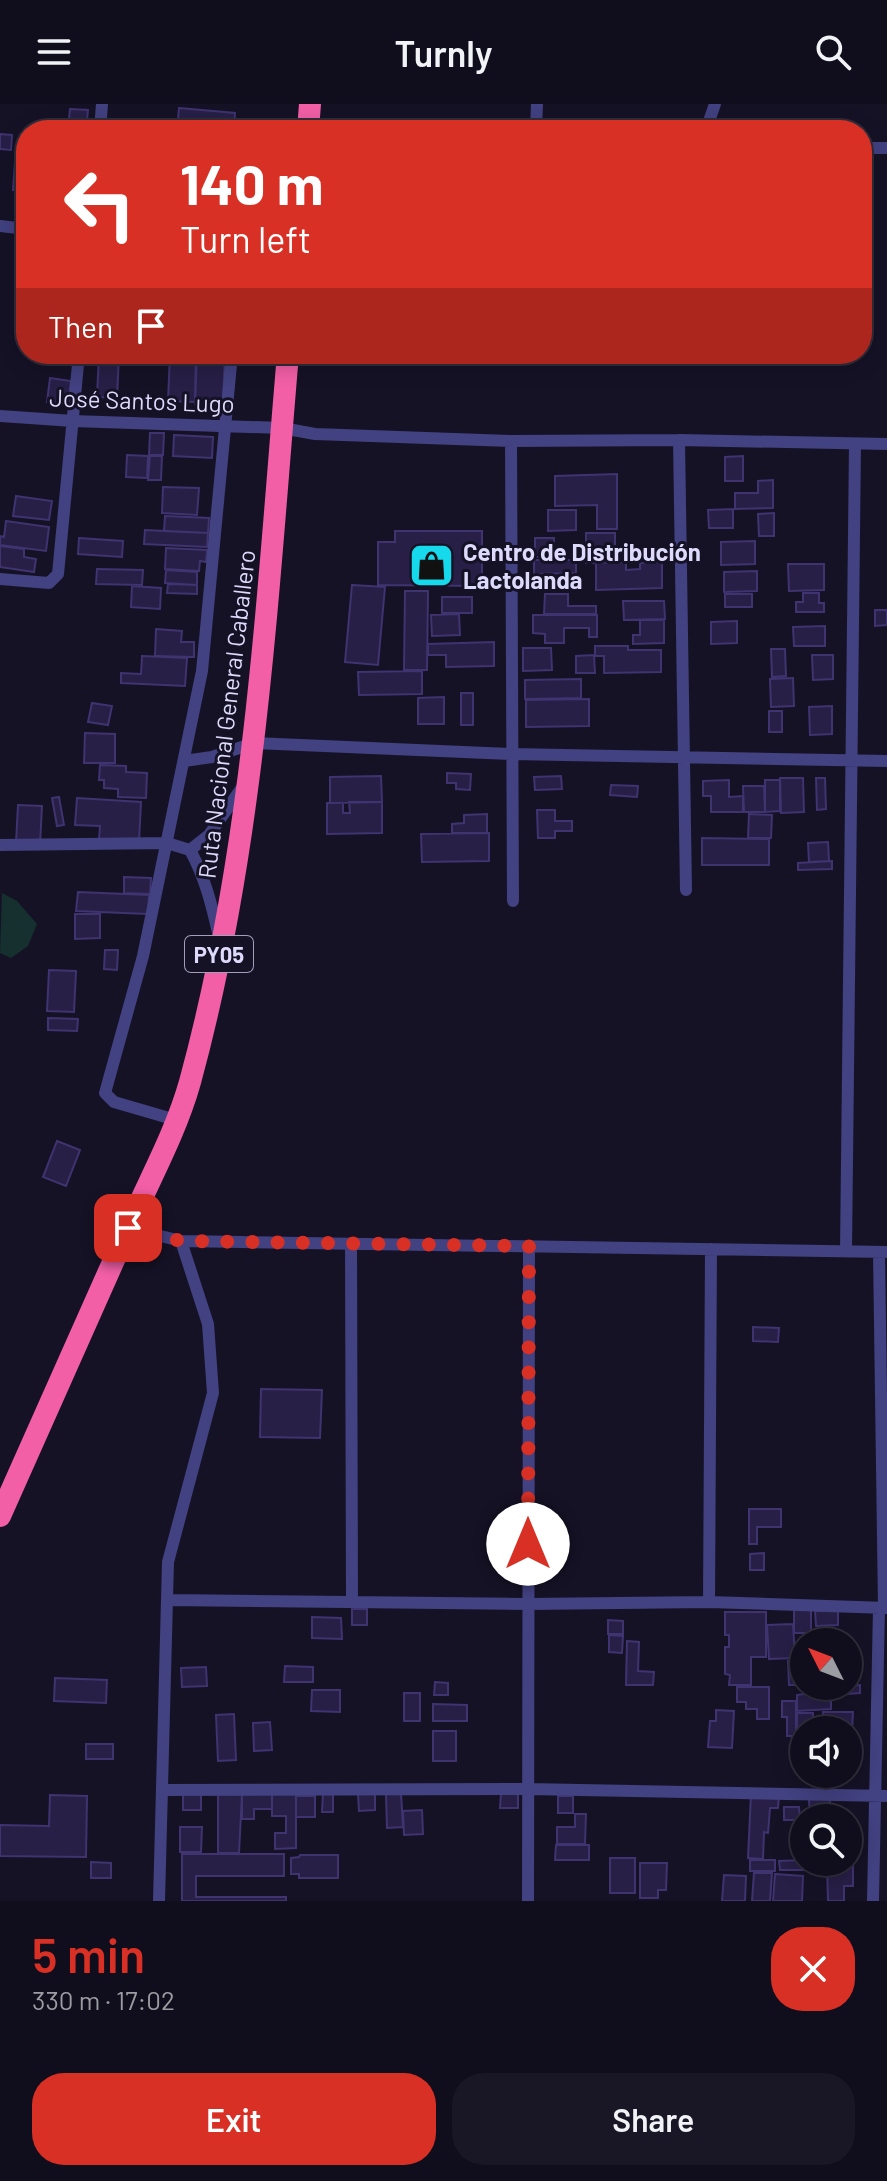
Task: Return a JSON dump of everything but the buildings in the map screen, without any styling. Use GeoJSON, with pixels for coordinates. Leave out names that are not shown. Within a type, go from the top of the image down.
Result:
{"type":"FeatureCollection","features":[{"type":"Feature","properties":{"kind":"highway","name":"Ruta Nacional General Caballero"},"geometry":{"type":"LineString","coordinates":[[0,1516],[128,1228],[160,1164],[189,1083],[221,948],[254,743],[287,364]]}},
{"type":"Feature","properties":{"kind":"street"},"geometry":{"type":"LineString","coordinates":[[0,579],[49,583],[58,574],[78,364]]}},
{"type":"Feature","properties":{"kind":"street"},"geometry":{"type":"LineString","coordinates":[[176,1120],[114,1102],[105,1093],[143,956],[202,671],[231,364]]}},
{"type":"Feature","properties":{"kind":"street","name":"José Santos Lugo"},"geometry":{"type":"LineString","coordinates":[[0,416],[282,428],[315,434],[511,441],[887,444]]}},
{"type":"Feature","properties":{"kind":"street"},"geometry":{"type":"LineString","coordinates":[[679,440],[686,890]]}},
{"type":"Feature","properties":{"kind":"street"},"geometry":{"type":"LineString","coordinates":[[511,441],[513,901]]}},
{"type":"Feature","properties":{"kind":"street"},"geometry":{"type":"LineString","coordinates":[[846,1251],[855,444]]}},
{"type":"Feature","properties":{"kind":"street"},"geometry":{"type":"LineString","coordinates":[[184,761],[212,757],[254,743],[511,754],[887,761]]}},
{"type":"Feature","properties":{"kind":"street"},"geometry":{"type":"LineString","coordinates":[[190,850],[209,835],[249,777]]}},
{"type":"Feature","properties":{"kind":"street"},"geometry":{"type":"LineString","coordinates":[[0,845],[167,843],[190,850],[209,894],[221,948]]}},
{"type":"Feature","properties":{"kind":"street"},"geometry":{"type":"LineString","coordinates":[[128,1228],[181,1241],[883,1252],[882,1796],[873,1901]]}},
{"type":"Feature","properties":{"kind":"street"},"geometry":{"type":"LineString","coordinates":[[159,1901],[168,1562],[213,1393],[208,1324],[181,1241]]}},
{"type":"Feature","properties":{"kind":"street"},"geometry":{"type":"LineString","coordinates":[[351,1243],[352,1602]]}},
{"type":"Feature","properties":{"kind":"street"},"geometry":{"type":"LineString","coordinates":[[528,1901],[529,1246]]}},
{"type":"Feature","properties":{"kind":"street"},"geometry":{"type":"LineString","coordinates":[[709,1602],[711,1249]]}},
{"type":"Feature","properties":{"kind":"street"},"geometry":{"type":"LineString","coordinates":[[167,1600],[528,1604],[709,1602],[883,1608]]}},
{"type":"Feature","properties":{"kind":"street"},"geometry":{"type":"LineString","coordinates":[[162,1790],[528,1789],[882,1796]]}},
{"type":"Feature","properties":{"kind":"green space"},"geometry":{"type":"Polygon","coordinates":[[[2,893],[17,901],[37,924],[28,946],[11,958],[0,953],[2,893]]]}},
{"type":"Feature","properties":{"kind":"place","name":"Centro de Distribución Lactolanda"},"geometry":{"type":"Point","coordinates":[432,565]}},
{"type":"Feature","properties":{"kind":"route"},"geometry":{"type":"LineString","coordinates":[[128,1228],[181,1241],[529,1246],[528,1544]]}}]}
